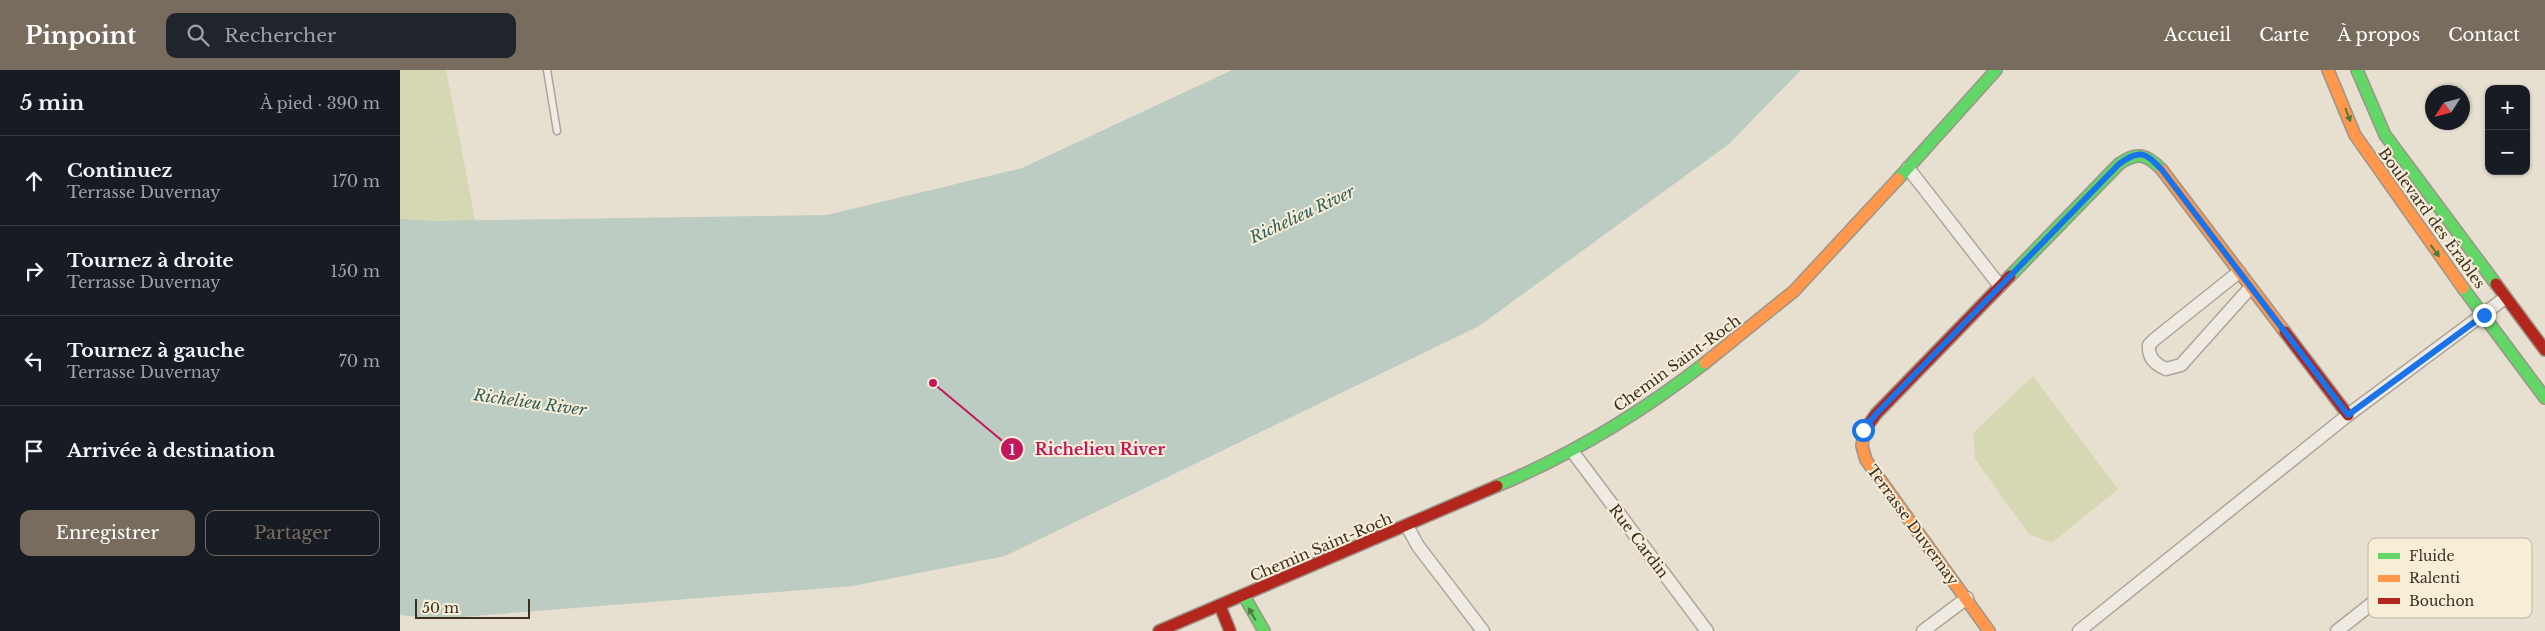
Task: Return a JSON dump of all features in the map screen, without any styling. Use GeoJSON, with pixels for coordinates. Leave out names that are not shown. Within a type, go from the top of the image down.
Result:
{"type":"FeatureCollection","features":[{"type":"Feature","properties":{"kind":"street","name":"Chemin Saint-Roch"},"geometry":{"type":"LineString","coordinates":[[1159,631],[1407,526],[1572,451],[1659,398],[1763,318],[1834,250],[1996,70]]}},
{"type":"Feature","properties":{"kind":"street","name":"Boulevard des Érables"},"geometry":{"type":"LineString","coordinates":[[2328,70],[2355,135],[2434,249],[2545,398]]}},
{"type":"Feature","properties":{"kind":"street","name":"Boulevard des Érables"},"geometry":{"type":"LineString","coordinates":[[2358,70],[2385,135],[2545,350]]}},
{"type":"Feature","properties":{"kind":"street","name":"Terrasse Duvernay"},"geometry":{"type":"LineString","coordinates":[[1990,631],[1866,460],[1861,448],[1860,438],[1873,418],[2119,164],[2130,155],[2141,154],[2152,159],[2162,170],[2348,415]]}},
{"type":"Feature","properties":{"kind":"street"},"geometry":{"type":"LineString","coordinates":[[1908,168],[2000,286]]}},
{"type":"Feature","properties":{"kind":"street"},"geometry":{"type":"LineString","coordinates":[[2239,272],[2155,338],[2150,345],[2151,358],[2166,369],[2181,365],[2250,288]]}},
{"type":"Feature","properties":{"kind":"street"},"geometry":{"type":"LineString","coordinates":[[2079,631],[2348,415],[2505,298]]}},
{"type":"Feature","properties":{"kind":"street","name":"Rue Cardin"},"geometry":{"type":"LineString","coordinates":[[1572,451],[1706,631]]}},
{"type":"Feature","properties":{"kind":"street"},"geometry":{"type":"LineString","coordinates":[[1407,526],[1418,546],[1483,631]]}},
{"type":"Feature","properties":{"kind":"street"},"geometry":{"type":"LineString","coordinates":[[1244,596],[1248,608],[1264,631]]}},
{"type":"Feature","properties":{"kind":"street"},"geometry":{"type":"LineString","coordinates":[[1923,631],[1967,598]]}},
{"type":"Feature","properties":{"kind":"street"},"geometry":{"type":"LineString","coordinates":[[1220,606],[1230,631]]}},
{"type":"Feature","properties":{"kind":"street"},"geometry":{"type":"LineString","coordinates":[[2337,631],[2368,607]]}},
{"type":"Feature","properties":{"kind":"lane"},"geometry":{"type":"LineString","coordinates":[[547,70],[557,131]]}},
{"type":"Feature","properties":{"kind":"green space"},"geometry":{"type":"Polygon","coordinates":[[[400,70],[446,70],[478,234],[400,231],[400,70]]]}},
{"type":"Feature","properties":{"kind":"green space"},"geometry":{"type":"Polygon","coordinates":[[[2033,376],[2118,489],[2052,543],[2029,534],[1975,459],[1973,433],[2033,376]]]}},
{"type":"Feature","properties":{"kind":"water"},"geometry":{"type":"Polygon","coordinates":[[[1232,70],[1801,70],[1729,144],[1479,326],[1005,556],[853,586],[437,619],[400,615],[400,219],[433,221],[827,215],[1022,168],[1232,70]]]}},
{"type":"Feature","properties":{"kind":"traffic: fast"},"geometry":{"type":"LineString","coordinates":[[1898,179],[1996,70]]}},
{"type":"Feature","properties":{"kind":"traffic: fast"},"geometry":{"type":"LineString","coordinates":[[2357,70],[2385,135],[2496,284]]}},
{"type":"Feature","properties":{"kind":"traffic: fast"},"geometry":{"type":"LineString","coordinates":[[2010,276],[2119,164],[2131,157],[2142,156],[2151,160],[2162,170]]}},
{"type":"Feature","properties":{"kind":"traffic: fast"},"geometry":{"type":"LineString","coordinates":[[2463,288],[2545,398]]}},
{"type":"Feature","properties":{"kind":"traffic: fast"},"geometry":{"type":"LineString","coordinates":[[1497,486],[1552,461],[1605,431],[1656,399],[1705,363]]}},
{"type":"Feature","properties":{"kind":"traffic: fast"},"geometry":{"type":"LineString","coordinates":[[1244,596],[1264,631]]}},
{"type":"Feature","properties":{"kind":"traffic: slow"},"geometry":{"type":"LineString","coordinates":[[2328,70],[2355,135],[2463,288]]}},
{"type":"Feature","properties":{"kind":"traffic: slow"},"geometry":{"type":"LineString","coordinates":[[2162,170],[2285,332]]}},
{"type":"Feature","properties":{"kind":"traffic: slow"},"geometry":{"type":"LineString","coordinates":[[1705,363],[1794,291],[1898,179]]}},
{"type":"Feature","properties":{"kind":"traffic: slow"},"geometry":{"type":"LineString","coordinates":[[1864,431],[1862,446],[1866,460],[1989,631]]}},
{"type":"Feature","properties":{"kind":"traffic: jam"},"geometry":{"type":"LineString","coordinates":[[1864,431],[1876,414],[2010,276]]}},
{"type":"Feature","properties":{"kind":"traffic: jam"},"geometry":{"type":"LineString","coordinates":[[2496,284],[2545,350]]}},
{"type":"Feature","properties":{"kind":"traffic: jam"},"geometry":{"type":"LineString","coordinates":[[2285,332],[2348,415]]}},
{"type":"Feature","properties":{"kind":"traffic: jam"},"geometry":{"type":"LineString","coordinates":[[1159,631],[1497,486]]}},
{"type":"Feature","properties":{"kind":"traffic: jam"},"geometry":{"type":"LineString","coordinates":[[1220,606],[1230,631]]}},
{"type":"Feature","properties":{"kind":"place","name":"Richelieu River"},"geometry":{"type":"Point","coordinates":[933,383]}},
{"type":"Feature","properties":{"kind":"route"},"geometry":{"type":"LineString","coordinates":[[1863,430],[1876,414],[1984,302],[2130,155],[2141,154],[2152,159],[2162,170],[2348,415],[2484,315]]}}]}
